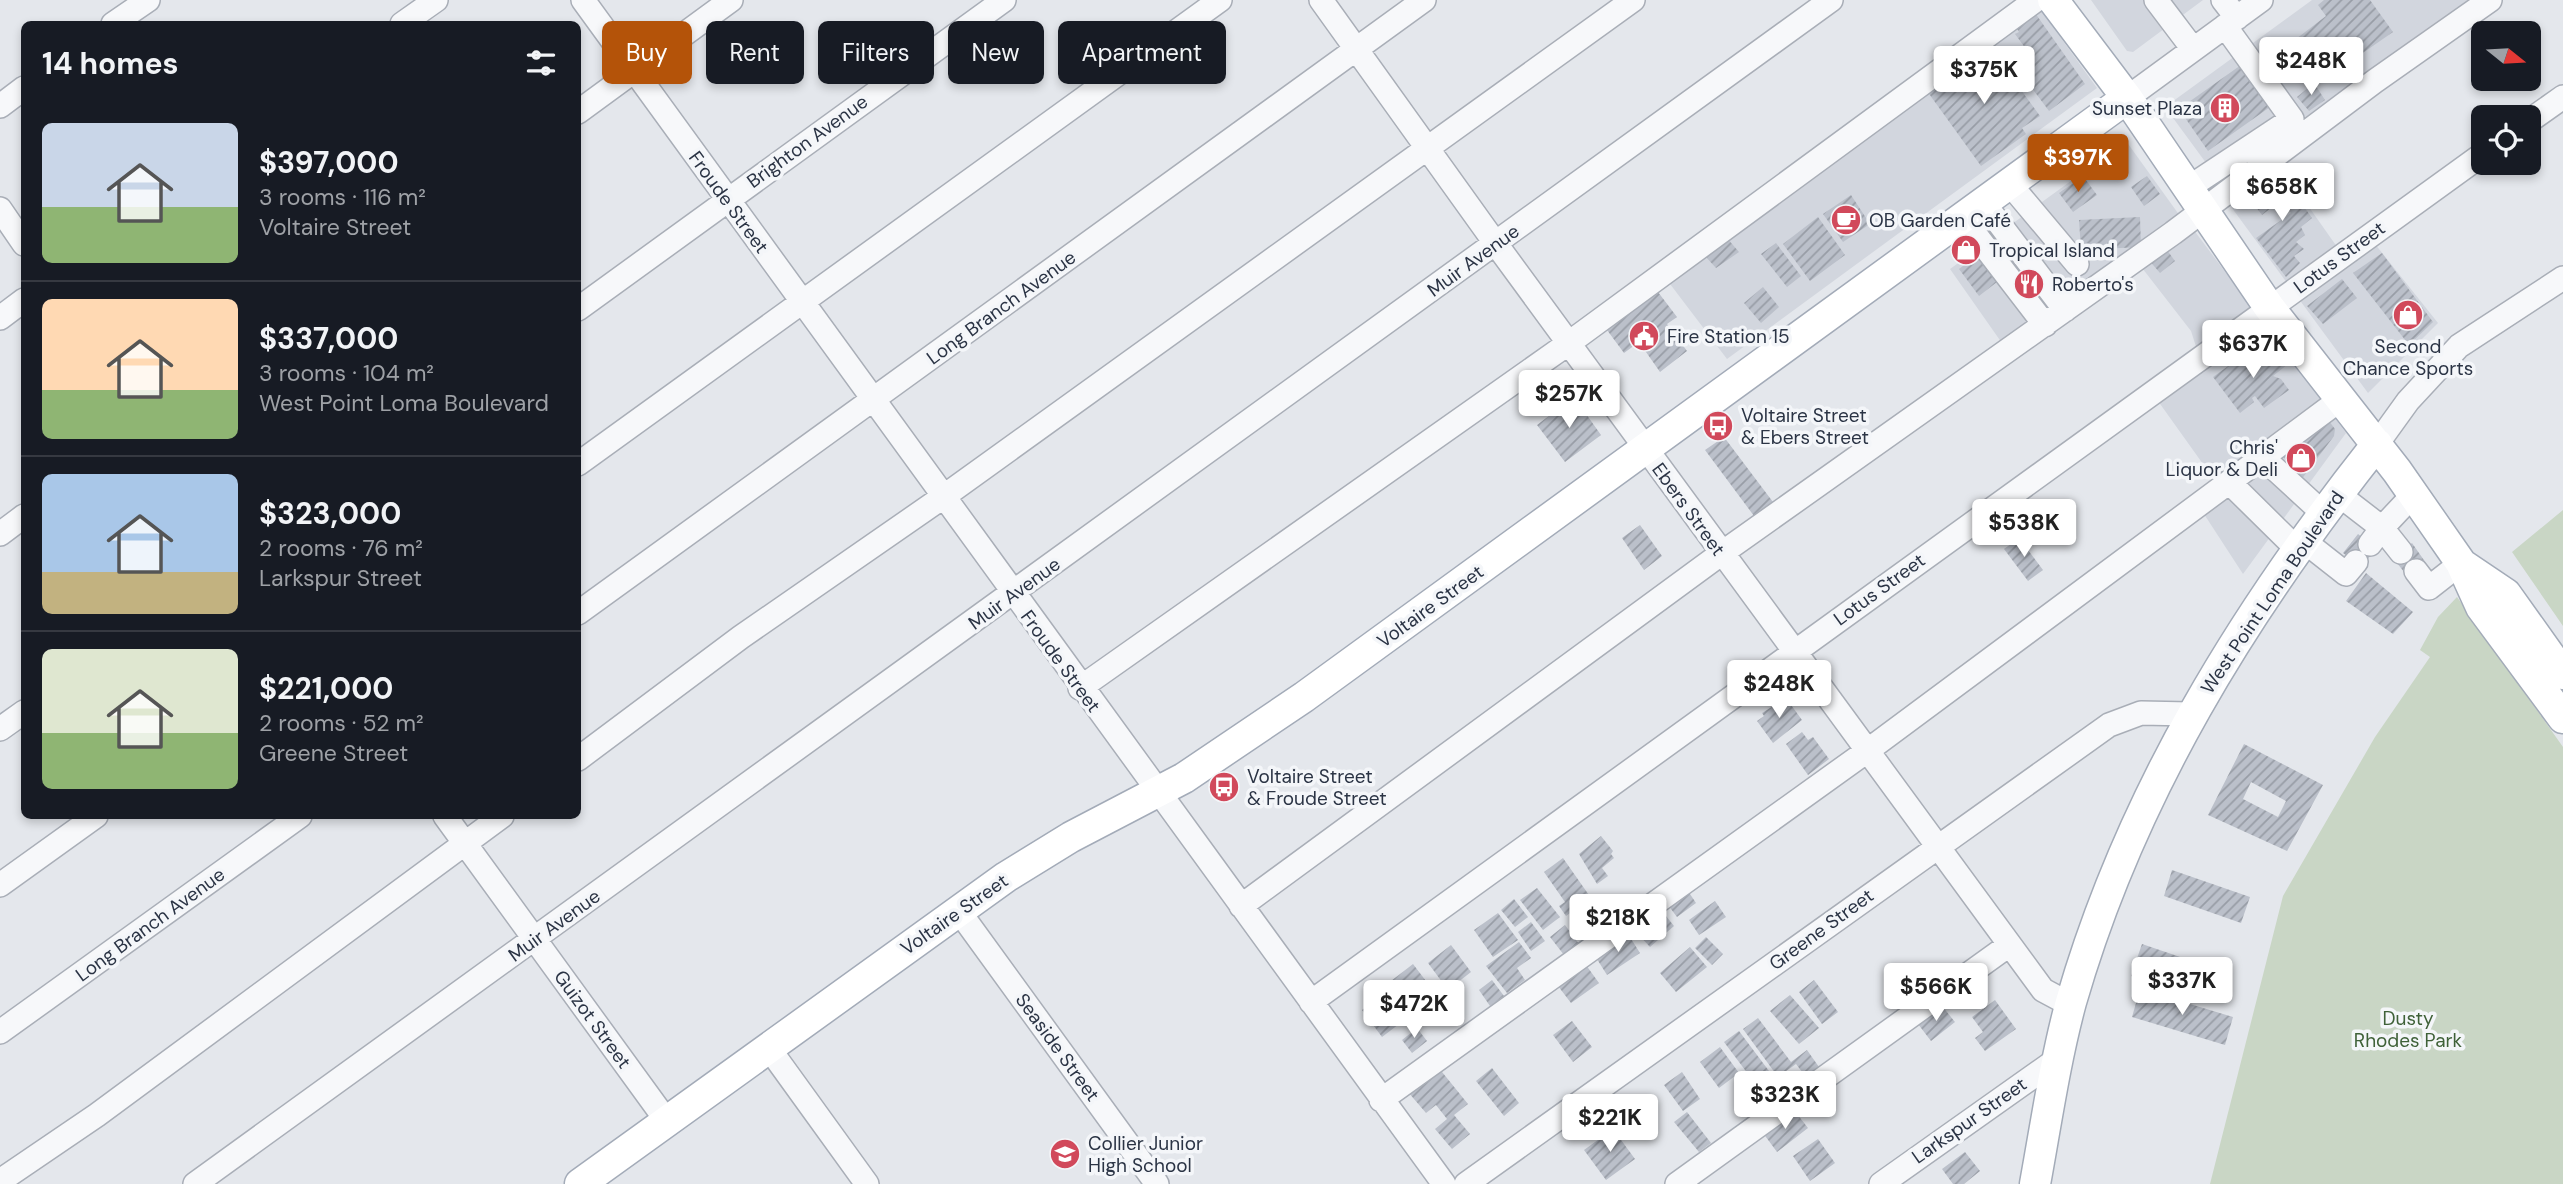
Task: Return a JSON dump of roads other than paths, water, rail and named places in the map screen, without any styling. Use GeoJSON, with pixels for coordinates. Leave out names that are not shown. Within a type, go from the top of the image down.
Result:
{"type":"FeatureCollection","features":[{"type":"Feature","properties":{"kind":"main road"},"geometry":{"type":"LineString","coordinates":[[2053,0],[2127,98],[2154,155],[2190,197],[2269,307],[2377,444],[2461,563],[2481,607],[2563,718]]}},
{"type":"Feature","properties":{"kind":"main road","name":"Voltaire Street"},"geometry":{"type":"LineString","coordinates":[[580,1184],[958,910],[1037,857],[1160,792],[1304,698],[2127,98]]}},
{"type":"Feature","properties":{"kind":"main road","name":"West Point Loma Boulevard"},"geometry":{"type":"LineString","coordinates":[[2035,1184],[2071,1005],[2125,852],[2190,714],[2238,636],[2301,545],[2377,444]]}},
{"type":"Feature","properties":{"kind":"main road"},"geometry":{"type":"LineString","coordinates":[[2461,563],[2506,594],[2563,674]]}},
{"type":"Feature","properties":{"kind":"street"},"geometry":{"type":"LineString","coordinates":[[117,21],[148,0]]}},
{"type":"Feature","properties":{"kind":"street"},"geometry":{"type":"LineString","coordinates":[[406,21],[436,0]]}},
{"type":"Feature","properties":{"kind":"street","name":"Froude Street"},"geometry":{"type":"LineString","coordinates":[[583,0],[602,26]]}},
{"type":"Feature","properties":{"kind":"street"},"geometry":{"type":"LineString","coordinates":[[692,29],[732,0]]}},
{"type":"Feature","properties":{"kind":"street","name":"Brighton Avenue"},"geometry":{"type":"LineString","coordinates":[[581,307],[1004,0]]}},
{"type":"Feature","properties":{"kind":"street"},"geometry":{"type":"LineString","coordinates":[[581,462],[1220,0]]}},
{"type":"Feature","properties":{"kind":"street","name":"Ebers Street"},"geometry":{"type":"LineString","coordinates":[[1321,0],[1645,450],[2043,990],[2071,1005]]}},
{"type":"Feature","properties":{"kind":"street","name":"Long Branch Avenue"},"geometry":{"type":"LineString","coordinates":[[581,611],[1424,0]]}},
{"type":"Feature","properties":{"kind":"street"},"geometry":{"type":"LineString","coordinates":[[581,757],[741,637],[943,497],[1633,0]]}},
{"type":"Feature","properties":{"kind":"street","name":"Muir Avenue"},"geometry":{"type":"LineString","coordinates":[[195,1184],[1830,0]]}},
{"type":"Feature","properties":{"kind":"street"},"geometry":{"type":"LineString","coordinates":[[1080,688],[1569,343],[2036,0]]}},
{"type":"Feature","properties":{"kind":"street"},"geometry":{"type":"LineString","coordinates":[[2156,0],[2193,49]]}},
{"type":"Feature","properties":{"kind":"street","name":"Voltaire Street"},"geometry":{"type":"LineString","coordinates":[[2127,98],[2193,49],[2228,15],[2261,0]]}},
{"type":"Feature","properties":{"kind":"street"},"geometry":{"type":"LineString","coordinates":[[2190,197],[2375,81],[2490,0]]}},
{"type":"Feature","properties":{"kind":"street"},"geometry":{"type":"LineString","coordinates":[[1241,906],[1721,553],[2045,325],[2171,229],[2190,197],[2292,119],[2228,15]]}},
{"type":"Feature","properties":{"kind":"street"},"geometry":{"type":"LineString","coordinates":[[581,110],[616,84]]}},
{"type":"Feature","properties":{"kind":"street","name":"Froude Street"},"geometry":{"type":"LineString","coordinates":[[645,84],[1080,688],[1160,792],[1444,1184]]}},
{"type":"Feature","properties":{"kind":"street"},"geometry":{"type":"LineString","coordinates":[[0,106],[21,91]]}},
{"type":"Feature","properties":{"kind":"street"},"geometry":{"type":"LineString","coordinates":[[2541,113],[2563,97]]}},
{"type":"Feature","properties":{"kind":"street"},"geometry":{"type":"LineString","coordinates":[[2081,131],[2099,156]]}},
{"type":"Feature","properties":{"kind":"street","name":"Lotus Street"},"geometry":{"type":"LineString","coordinates":[[1311,1002],[2471,163]]}},
{"type":"Feature","properties":{"kind":"street"},"geometry":{"type":"LineString","coordinates":[[2009,183],[2077,264]]}},
{"type":"Feature","properties":{"kind":"street"},"geometry":{"type":"LineString","coordinates":[[0,209],[21,240]]}},
{"type":"Feature","properties":{"kind":"street"},"geometry":{"type":"LineString","coordinates":[[1973,209],[2065,310]]}},
{"type":"Feature","properties":{"kind":"street"},"geometry":{"type":"LineString","coordinates":[[1973,209],[2045,325]]}},
{"type":"Feature","properties":{"kind":"street","name":"West Point Loma Boulevard"},"geometry":{"type":"LineString","coordinates":[[2377,444],[2408,401],[2459,346],[2563,278]]}},
{"type":"Feature","properties":{"kind":"street"},"geometry":{"type":"LineString","coordinates":[[0,318],[21,302]]}},
{"type":"Feature","properties":{"kind":"street"},"geometry":{"type":"LineString","coordinates":[[1381,1100],[1867,751],[2341,399]]}},
{"type":"Feature","properties":{"kind":"street"},"geometry":{"type":"LineString","coordinates":[[2263,458],[2331,504],[2369,544],[2401,552]]}},
{"type":"Feature","properties":{"kind":"street"},"geometry":{"type":"LineString","coordinates":[[2229,482],[2301,545],[2346,574],[2413,495]]}},
{"type":"Feature","properties":{"kind":"street"},"geometry":{"type":"LineString","coordinates":[[0,534],[21,518]]}},
{"type":"Feature","properties":{"kind":"street"},"geometry":{"type":"LineString","coordinates":[[2416,571],[2429,588],[2461,563]]}},
{"type":"Feature","properties":{"kind":"street","name":"Greene Street"},"geometry":{"type":"LineString","coordinates":[[1466,1184],[1936,845],[2119,720],[2152,712],[2190,714]]}},
{"type":"Feature","properties":{"kind":"street"},"geometry":{"type":"LineString","coordinates":[[0,729],[21,714]]}},
{"type":"Feature","properties":{"kind":"street"},"geometry":{"type":"LineString","coordinates":[[0,885],[92,819]]}},
{"type":"Feature","properties":{"kind":"street","name":"Long Branch Avenue"},"geometry":{"type":"LineString","coordinates":[[0,1032],[296,819]]}},
{"type":"Feature","properties":{"kind":"street","name":"Guizot Street"},"geometry":{"type":"LineString","coordinates":[[447,819],[667,1120]]}},
{"type":"Feature","properties":{"kind":"street"},"geometry":{"type":"LineString","coordinates":[[0,1181],[97,1115],[498,819]]}},
{"type":"Feature","properties":{"kind":"street","name":"Seaside Street"},"geometry":{"type":"LineString","coordinates":[[958,910],[1157,1184]]}},
{"type":"Feature","properties":{"kind":"street"},"geometry":{"type":"LineString","coordinates":[[1677,1184],[2010,945]]}},
{"type":"Feature","properties":{"kind":"street"},"geometry":{"type":"LineString","coordinates":[[768,1047],[867,1184]]}},
{"type":"Feature","properties":{"kind":"street","name":"Larkspur Street"},"geometry":{"type":"LineString","coordinates":[[1881,1184],[2059,1058]]}},
{"type":"Feature","properties":{"kind":"place","name":"Sunset Plaza"},"geometry":{"type":"Point","coordinates":[2225,108]}},
{"type":"Feature","properties":{"kind":"place","name":"OB Garden Café"},"geometry":{"type":"Point","coordinates":[1846,220]}},
{"type":"Feature","properties":{"kind":"place","name":"Tropical Island"},"geometry":{"type":"Point","coordinates":[1966,250]}},
{"type":"Feature","properties":{"kind":"place","name":"Roberto's"},"geometry":{"type":"Point","coordinates":[2029,284]}},
{"type":"Feature","properties":{"kind":"place","name":"Second Chance Sports"},"geometry":{"type":"Point","coordinates":[2408,315]}},
{"type":"Feature","properties":{"kind":"place","name":"Fire Station 15"},"geometry":{"type":"Point","coordinates":[1644,336]}},
{"type":"Feature","properties":{"kind":"place","name":"Voltaire Street & Ebers Street"},"geometry":{"type":"Point","coordinates":[1718,426]}},
{"type":"Feature","properties":{"kind":"place","name":"Chris' Liquor & Deli"},"geometry":{"type":"Point","coordinates":[2301,458]}},
{"type":"Feature","properties":{"kind":"place","name":"Voltaire Street & Froude Street"},"geometry":{"type":"Point","coordinates":[1224,787]}},
{"type":"Feature","properties":{"kind":"place","name":"Collier Junior High School"},"geometry":{"type":"Point","coordinates":[1065,1154]}},
{"type":"Feature","properties":{"kind":"park label","name":"Dusty Rhodes Park"},"geometry":{"type":"Point","coordinates":[2408,1029]}}]}
